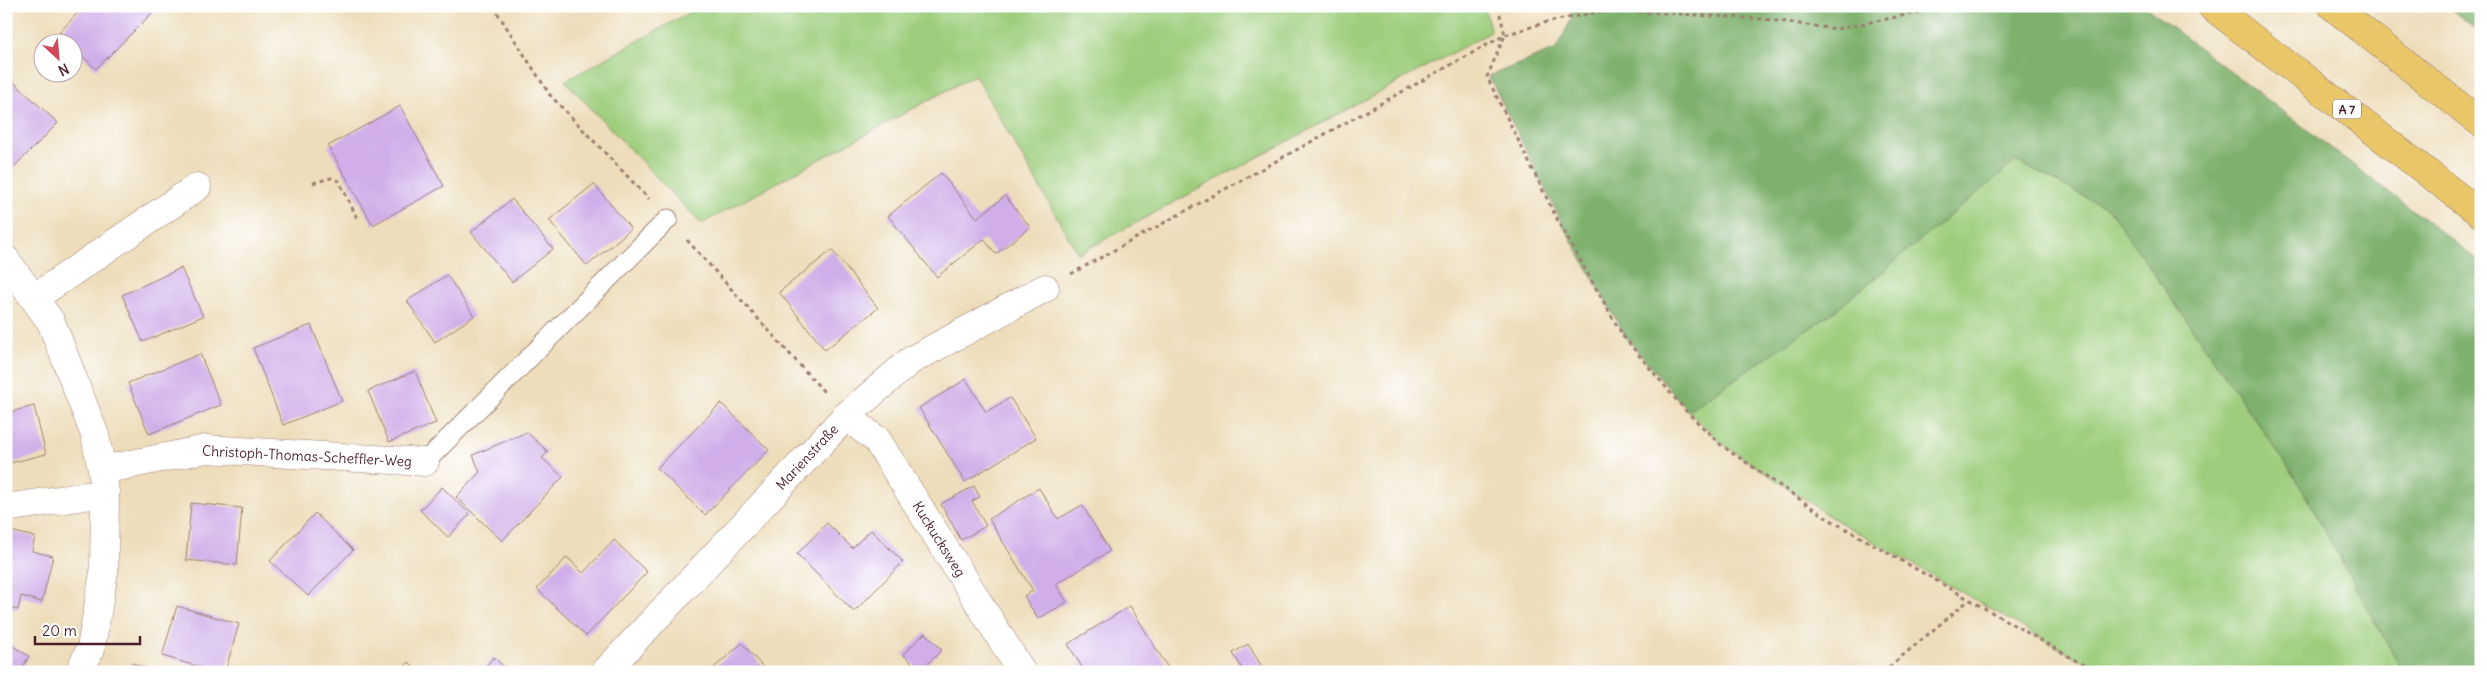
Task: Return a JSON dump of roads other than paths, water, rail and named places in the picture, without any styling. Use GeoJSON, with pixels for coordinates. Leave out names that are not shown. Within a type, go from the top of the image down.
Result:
{"type":"FeatureCollection","features":[{"type":"Feature","properties":{"kind":"highway","name":"A 7"},"geometry":{"type":"LineString","coordinates":[[2211,6],[2481,214]]}},
{"type":"Feature","properties":{"kind":"highway"},"geometry":{"type":"LineString","coordinates":[[2332,6],[2481,123]]}},
{"type":"Feature","properties":{"kind":"street"},"geometry":{"type":"LineString","coordinates":[[34,298],[197,187]]}},
{"type":"Feature","properties":{"kind":"street"},"geometry":{"type":"LineString","coordinates":[[6,260],[51,322],[95,435],[103,482],[104,572],[91,648],[79,672]]}},
{"type":"Feature","properties":{"kind":"street","name":"Marienstraße"},"geometry":{"type":"LineString","coordinates":[[616,668],[846,416],[910,361],[1045,288]]}},
{"type":"Feature","properties":{"kind":"street","name":"Kuckucksweg"},"geometry":{"type":"LineString","coordinates":[[846,416],[877,440],[1022,672]]}},
{"type":"Feature","properties":{"kind":"street","name":"Christoph-Thomas-Scheffler-Weg"},"geometry":{"type":"LineString","coordinates":[[6,508],[103,482],[206,449],[425,462]]}},
{"type":"Feature","properties":{"kind":"lane"},"geometry":{"type":"LineString","coordinates":[[425,462],[668,220]]}}]}
